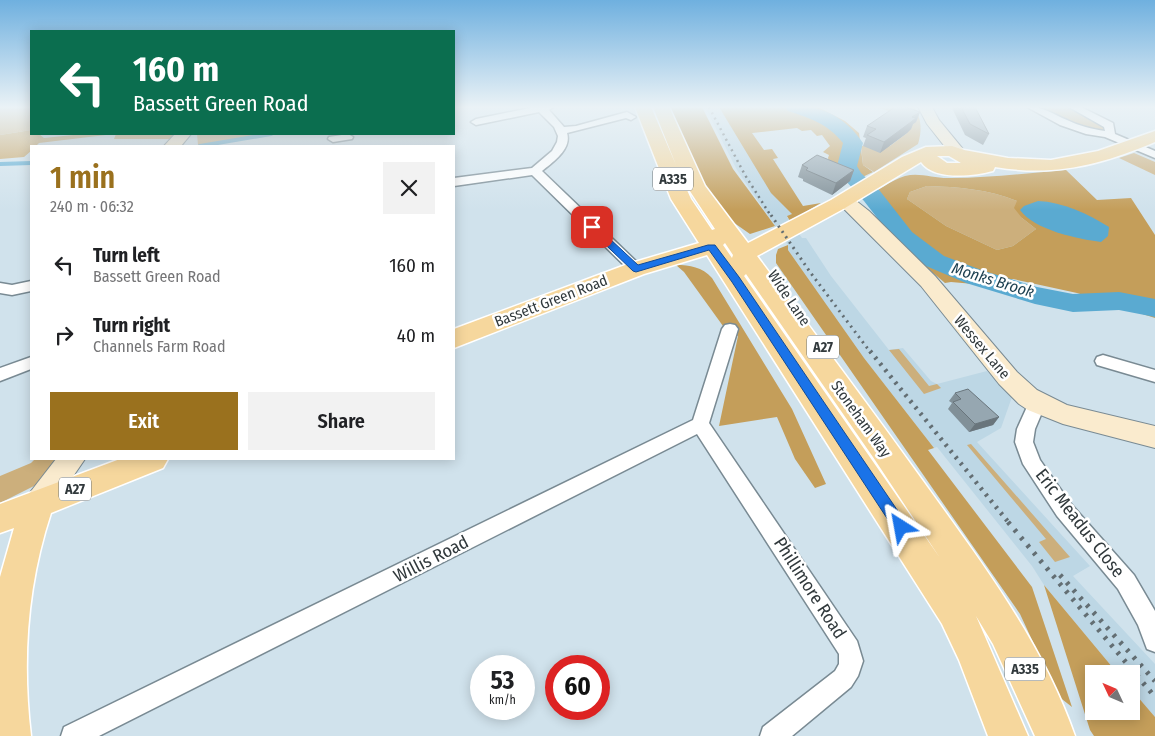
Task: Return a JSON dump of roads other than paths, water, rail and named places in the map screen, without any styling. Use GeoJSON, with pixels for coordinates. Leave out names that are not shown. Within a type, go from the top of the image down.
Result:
{"type":"FeatureCollection","features":[{"type":"Feature","properties":{"kind":"main road","name":"Stoneham Way"},"geometry":{"type":"LineString","coordinates":[[652,141],[681,199],[711,247],[748,260],[955,611],[976,653],[1008,736]]}},
{"type":"Feature","properties":{"kind":"main road","name":"Stoneham Way"},"geometry":{"type":"LineString","coordinates":[[676,141],[687,171],[722,226],[885,451],[990,605],[1006,632],[1056,731]]}},
{"type":"Feature","properties":{"kind":"main road"},"geometry":{"type":"LineString","coordinates":[[748,260],[896,170],[932,158],[952,171],[963,159],[1037,165],[1074,161],[1114,153],[1143,141]]}},
{"type":"Feature","properties":{"kind":"main road"},"geometry":{"type":"LineString","coordinates":[[711,247],[717,240],[722,226]]}},
{"type":"Feature","properties":{"kind":"main road","name":"Bassett Green Road"},"geometry":{"type":"LineString","coordinates":[[455,339],[636,269],[711,247]]}},
{"type":"Feature","properties":{"kind":"main road","name":"A27"},"geometry":{"type":"LineString","coordinates":[[0,519],[150,460]]}},
{"type":"Feature","properties":{"kind":"main road"},"geometry":{"type":"LineString","coordinates":[[10,736],[6,711],[9,614],[23,545],[38,504]]}},
{"type":"Feature","properties":{"kind":"street"},"geometry":{"type":"LineString","coordinates":[[455,182],[535,171],[562,146],[563,141]]}},
{"type":"Feature","properties":{"kind":"street"},"geometry":{"type":"LineString","coordinates":[[932,141],[932,158]]}},
{"type":"Feature","properties":{"kind":"street"},"geometry":{"type":"LineString","coordinates":[[949,141],[963,159]]}},
{"type":"Feature","properties":{"kind":"street"},"geometry":{"type":"LineString","coordinates":[[1122,141],[1155,155]]}},
{"type":"Feature","properties":{"kind":"street"},"geometry":{"type":"LineString","coordinates":[[535,171],[636,269]]}},
{"type":"Feature","properties":{"kind":"street","name":"Wessex Lane"},"geometry":{"type":"LineString","coordinates":[[860,191],[862,215],[928,281],[1008,378],[1037,404],[1063,414],[1155,437]]}},
{"type":"Feature","properties":{"kind":"street"},"geometry":{"type":"LineString","coordinates":[[0,288],[12,290],[30,286]]}},
{"type":"Feature","properties":{"kind":"street"},"geometry":{"type":"LineString","coordinates":[[700,424],[730,329]]}},
{"type":"Feature","properties":{"kind":"street"},"geometry":{"type":"LineString","coordinates":[[1103,360],[1153,372]]}},
{"type":"Feature","properties":{"kind":"street"},"geometry":{"type":"LineString","coordinates":[[0,375],[30,363]]}},
{"type":"Feature","properties":{"kind":"street","name":"Eric Meadus Close"},"geometry":{"type":"LineString","coordinates":[[1037,404],[1026,429],[1024,442],[1032,464],[1064,510],[1126,582],[1148,620],[1155,641]]}},
{"type":"Feature","properties":{"kind":"street","name":"Willis Road"},"geometry":{"type":"LineString","coordinates":[[73,736],[700,424]]}},
{"type":"Feature","properties":{"kind":"street","name":"Phillimore Road"},"geometry":{"type":"LineString","coordinates":[[700,424],[849,649],[852,660],[850,670],[843,679],[772,736]]}},
{"type":"Feature","properties":{"kind":"street"},"geometry":{"type":"LineString","coordinates":[[38,504],[71,460]]}},
{"type":"Feature","properties":{"kind":"water"},"geometry":{"type":"Polygon","coordinates":[[[1038,201],[1066,206],[1093,218],[1109,227],[1108,236],[1101,242],[1091,241],[1069,236],[1035,223],[1020,210],[1024,206],[1038,201]]]}},
{"type":"Feature","properties":{"kind":"waterway"},"geometry":{"type":"LineString","coordinates":[[206,145],[228,141]]}},
{"type":"Feature","properties":{"kind":"waterway","name":"Monks Brook"},"geometry":{"type":"LineString","coordinates":[[852,141],[853,143],[847,166],[852,176],[872,196],[904,237],[935,261],[975,277],[1035,295],[1073,303],[1119,301],[1155,308]]}},
{"type":"Feature","properties":{"kind":"waterway"},"geometry":{"type":"LineString","coordinates":[[0,164],[30,163]]}},
{"type":"Feature","properties":{"kind":"railway"},"geometry":{"type":"LineString","coordinates":[[727,141],[745,175],[771,216]]}},
{"type":"Feature","properties":{"kind":"railway"},"geometry":{"type":"LineString","coordinates":[[771,215],[810,272],[871,353]]}},
{"type":"Feature","properties":{"kind":"railway"},"geometry":{"type":"LineString","coordinates":[[870,351],[1009,523]]}},
{"type":"Feature","properties":{"kind":"railway"},"geometry":{"type":"LineString","coordinates":[[1008,522],[1155,697]]}},
{"type":"Feature","properties":{"kind":"railway"},"geometry":{"type":"LineString","coordinates":[[1060,575],[1155,681]]}}]}
